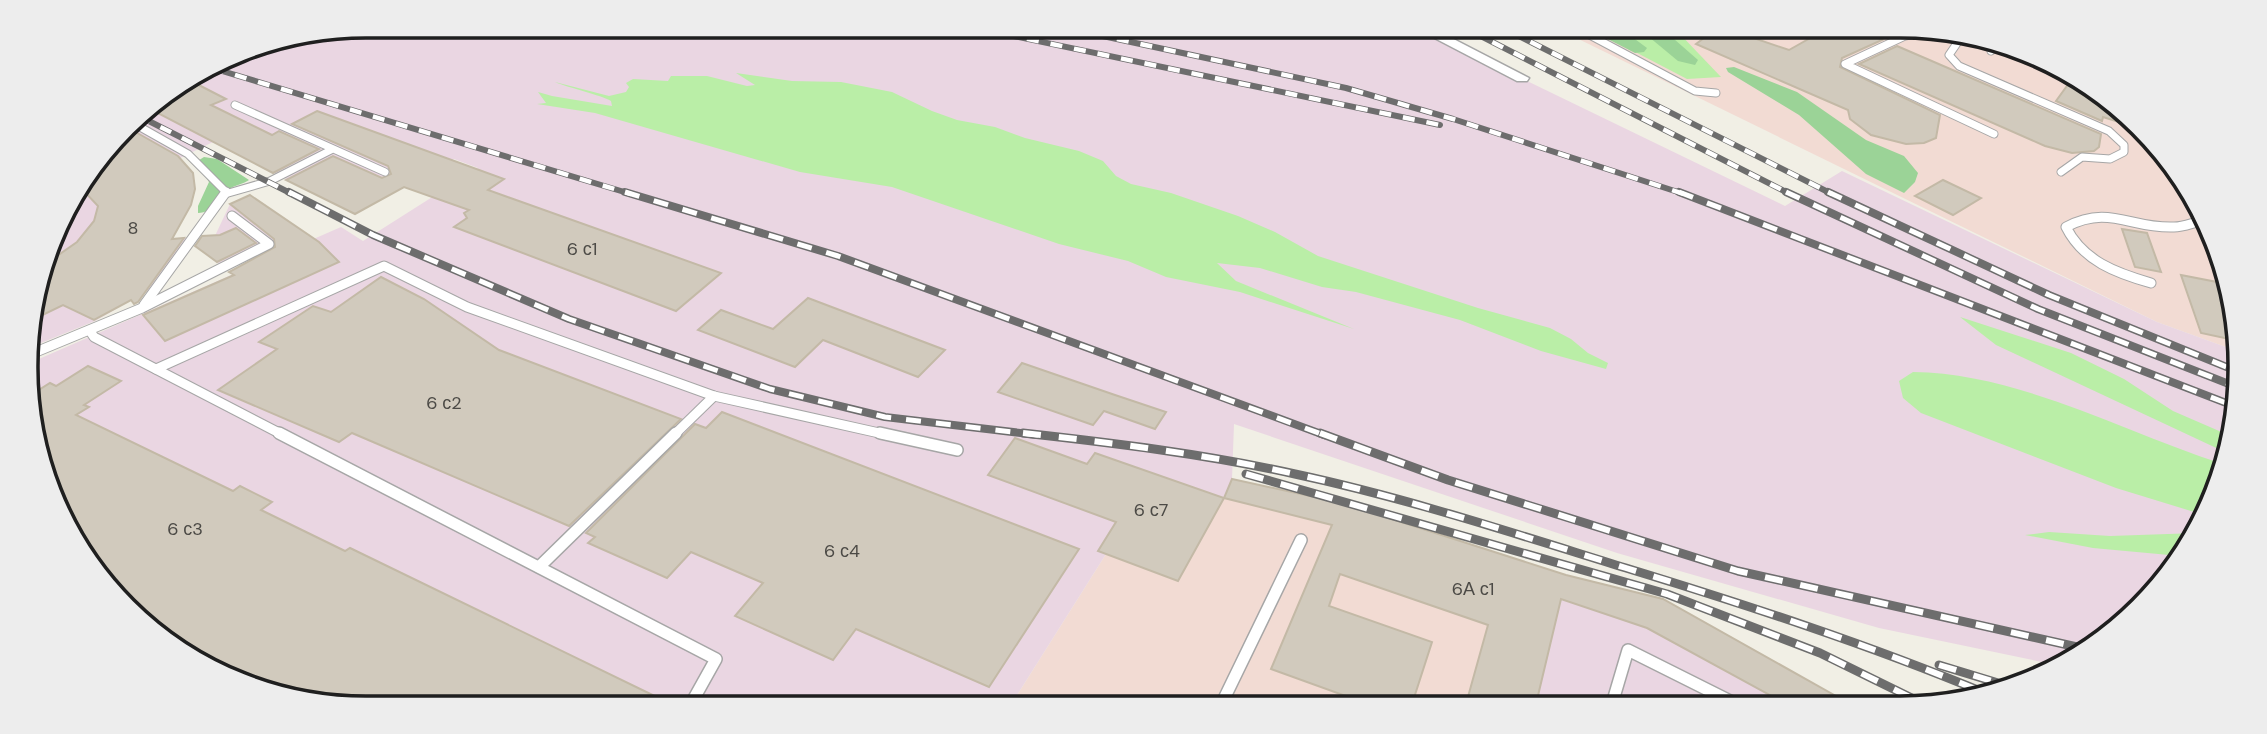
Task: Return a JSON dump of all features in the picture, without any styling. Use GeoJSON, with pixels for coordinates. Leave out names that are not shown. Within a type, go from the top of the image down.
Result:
{"type":"FeatureCollection","features":[{"type":"Feature","properties":{"kind":"street"},"geometry":{"type":"LineString","coordinates":[[1442,38],[1522,78]]}},
{"type":"Feature","properties":{"kind":"lane"},"geometry":{"type":"LineString","coordinates":[[1595,38],[1695,91],[1716,93]]}},
{"type":"Feature","properties":{"kind":"lane"},"geometry":{"type":"LineString","coordinates":[[1901,38],[1845,64],[1994,134]]}},
{"type":"Feature","properties":{"kind":"lane"},"geometry":{"type":"LineString","coordinates":[[1957,44],[1949,55],[1959,66],[2109,131],[2124,145],[2124,152],[2119,156],[2110,159],[2082,157],[2061,172]]}},
{"type":"Feature","properties":{"kind":"lane"},"geometry":{"type":"LineString","coordinates":[[234,105],[385,172]]}},
{"type":"Feature","properties":{"kind":"lane"},"geometry":{"type":"LineString","coordinates":[[142,128],[188,154],[226,192]]}},
{"type":"Feature","properties":{"kind":"lane"},"geometry":{"type":"LineString","coordinates":[[142,308],[226,192],[270,181],[331,150]]}},
{"type":"Feature","properties":{"kind":"lane"},"geometry":{"type":"LineString","coordinates":[[2151,283],[2117,273],[2084,253],[2070,237],[2066,227],[2080,217],[2115,215],[2173,227],[2195,222]]}},
{"type":"Feature","properties":{"kind":"lane"},"geometry":{"type":"LineString","coordinates":[[39,351],[92,334],[269,244],[232,216]]}},
{"type":"Feature","properties":{"kind":"lane"},"geometry":{"type":"LineString","coordinates":[[156,369],[384,266],[467,307],[714,396],[957,450]]}},
{"type":"Feature","properties":{"kind":"lane"},"geometry":{"type":"LineString","coordinates":[[92,334],[716,659],[695,696]]}},
{"type":"Feature","properties":{"kind":"lane"},"geometry":{"type":"LineString","coordinates":[[539,567],[714,396]]}},
{"type":"Feature","properties":{"kind":"lane"},"geometry":{"type":"LineString","coordinates":[[1225,696],[1301,540]]}},
{"type":"Feature","properties":{"kind":"lane"},"geometry":{"type":"LineString","coordinates":[[1614,696],[1628,650],[1720,696]]}},
{"type":"Feature","properties":{"kind":"shaded area"},"geometry":{"type":"Polygon","coordinates":[[[367,38],[1438,38],[1785,206],[1842,171],[2157,322],[2228,348],[2228,388],[2222,431],[2211,473],[2195,512],[2173,550],[2147,584],[2117,614],[2083,640],[2044,662],[1879,628],[1617,553],[1234,424],[1232,479],[1224,498],[1095,453],[1087,464],[1015,438],[988,475],[1116,522],[1106,554],[1016,696],[367,696],[318,692],[120,584],[94,550],[72,512],[56,473],[41,410],[38,359],[341,227],[363,241],[478,168],[454,159],[355,214],[213,142],[180,158],[193,173],[195,189],[191,205],[168,238],[187,238],[151,289],[95,321],[39,344],[45,303],[56,261],[72,222],[106,167],[150,120],[184,94],[241,64],[303,45],[367,38]]]}},
{"type":"Feature","properties":{"kind":"shaded area"},"geometry":{"type":"Polygon","coordinates":[[[1576,38],[1921,39],[1985,50],[2045,72],[2100,106],[2147,150],[2173,184],[2195,222],[2217,282],[2228,348],[2157,322],[1576,38]]]}},
{"type":"Feature","properties":{"kind":"shaded area"},"geometry":{"type":"Polygon","coordinates":[[[250,195],[302,231],[225,268],[203,252],[214,238],[230,204],[250,195]]]}},
{"type":"Feature","properties":{"kind":"shaded area"},"geometry":{"type":"Polygon","coordinates":[[[1232,479],[1342,503],[1566,575],[1538,696],[1016,696],[1106,554],[1178,580],[1232,479]]]}},
{"type":"Feature","properties":{"kind":"shaded area"},"geometry":{"type":"Polygon","coordinates":[[[1566,575],[1663,599],[1836,696],[1538,696],[1566,575]]]}},
{"type":"Feature","properties":{"kind":"green space"},"geometry":{"type":"Polygon","coordinates":[[[1606,38],[1633,38],[1647,48],[1644,52],[1635,53],[1606,38]]]}},
{"type":"Feature","properties":{"kind":"green space"},"geometry":{"type":"Polygon","coordinates":[[[1608,38],[1684,38],[1721,77],[1687,79],[1608,38]]]}},
{"type":"Feature","properties":{"kind":"green space"},"geometry":{"type":"Polygon","coordinates":[[[1650,38],[1673,38],[1698,60],[1695,65],[1678,61],[1650,38]]]}},
{"type":"Feature","properties":{"kind":"green space"},"geometry":{"type":"Polygon","coordinates":[[[1734,67],[1797,92],[1866,140],[1904,156],[1918,173],[1915,182],[1904,193],[1866,174],[1799,115],[1728,72],[1726,68],[1734,67]]]}},
{"type":"Feature","properties":{"kind":"green space"},"geometry":{"type":"Polygon","coordinates":[[[736,73],[792,81],[841,82],[892,92],[957,120],[995,127],[1025,138],[1079,151],[1103,161],[1116,176],[1131,184],[1171,193],[1238,216],[1275,232],[1318,256],[1478,308],[1550,328],[1608,363],[1606,369],[1541,351],[1460,320],[1356,292],[1322,287],[1260,268],[1217,263],[1236,281],[1354,329],[1240,292],[1166,277],[1128,261],[1059,244],[892,187],[800,172],[595,113],[537,104],[546,103],[538,92],[612,106],[611,101],[555,82],[609,96],[626,92],[629,87],[626,83],[633,79],[668,81],[671,76],[707,76],[747,86],[755,85],[736,73]]]}},
{"type":"Feature","properties":{"kind":"green space"},"geometry":{"type":"Polygon","coordinates":[[[204,157],[217,159],[249,180],[229,189],[211,208],[198,213],[198,206],[209,182],[196,162],[204,157]]]}},
{"type":"Feature","properties":{"kind":"green space"},"geometry":{"type":"Polygon","coordinates":[[[1960,317],[2071,353],[2124,379],[2173,411],[2222,432],[2218,449],[1996,345],[1960,317]]]}},
{"type":"Feature","properties":{"kind":"green space"},"geometry":{"type":"Polygon","coordinates":[[[1913,372],[1992,382],[2070,406],[2214,461],[2195,512],[2116,488],[1921,413],[1903,398],[1899,381],[1913,372]]]}},
{"type":"Feature","properties":{"kind":"green space"},"geometry":{"type":"Polygon","coordinates":[[[2049,532],[2110,536],[2183,533],[2169,555],[2093,548],[2025,535],[2049,532]]]}},
{"type":"Feature","properties":{"kind":"building"},"geometry":{"type":"Polygon","coordinates":[[[1704,38],[1754,38],[1789,50],[1810,38],[1878,38],[1882,40],[1842,58],[1840,67],[1940,115],[1936,138],[1924,143],[1906,144],[1871,135],[1850,119],[1848,110],[1696,44],[1704,38]]]}},
{"type":"Feature","properties":{"kind":"building"},"geometry":{"type":"Polygon","coordinates":[[[1897,46],[2101,134],[2099,147],[2094,151],[2072,153],[2045,146],[1859,64],[1897,46]]]}},
{"type":"Feature","properties":{"kind":"building"},"geometry":{"type":"Polygon","coordinates":[[[199,85],[226,99],[211,105],[272,135],[279,131],[319,149],[273,173],[158,113],[199,85]]]}},
{"type":"Feature","properties":{"kind":"building"},"geometry":{"type":"Polygon","coordinates":[[[2068,85],[2119,122],[2103,117],[2102,121],[2056,101],[2068,85]]]}},
{"type":"Feature","properties":{"kind":"building"},"geometry":{"type":"Polygon","coordinates":[[[317,111],[504,179],[488,190],[721,273],[676,311],[454,227],[467,218],[464,213],[469,210],[404,187],[355,214],[286,180],[333,156],[382,178],[391,174],[388,166],[292,124],[317,111]]]}},
{"type":"Feature","properties":{"kind":"building"},"geometry":{"type":"Polygon","coordinates":[[[137,133],[178,156],[193,173],[195,189],[191,205],[172,239],[184,238],[138,302],[134,304],[131,300],[94,320],[63,305],[43,315],[58,255],[77,242],[94,221],[98,206],[88,195],[106,167],[137,133]]]}},
{"type":"Feature","properties":{"kind":"building"},"geometry":{"type":"Polygon","coordinates":[[[1943,180],[1981,198],[1953,215],[1915,196],[1943,180]]]}},
{"type":"Feature","properties":{"kind":"building"},"geometry":{"type":"Polygon","coordinates":[[[250,195],[319,242],[339,262],[165,341],[143,315],[234,275],[229,272],[275,247],[274,239],[230,204],[250,195]]]}},
{"type":"Feature","properties":{"kind":"building"},"geometry":{"type":"Polygon","coordinates":[[[236,228],[256,243],[217,262],[195,246],[202,236],[220,235],[236,228]]]}},
{"type":"Feature","properties":{"kind":"building"},"geometry":{"type":"Polygon","coordinates":[[[2122,229],[2147,233],[2161,272],[2135,267],[2122,229]]]}},
{"type":"Feature","properties":{"kind":"building"},"geometry":{"type":"Polygon","coordinates":[[[2181,275],[2217,282],[2227,339],[2201,333],[2181,275]]]}},
{"type":"Feature","properties":{"kind":"building"},"geometry":{"type":"Polygon","coordinates":[[[381,277],[424,299],[499,350],[681,419],[569,526],[352,433],[339,442],[218,390],[277,349],[259,342],[313,306],[331,312],[381,277]]]}},
{"type":"Feature","properties":{"kind":"building"},"geometry":{"type":"Polygon","coordinates":[[[808,298],[945,350],[918,377],[823,340],[795,367],[698,330],[721,310],[773,329],[808,298]]]}},
{"type":"Feature","properties":{"kind":"building"},"geometry":{"type":"Polygon","coordinates":[[[1022,363],[1166,412],[1155,429],[1104,411],[1093,425],[998,392],[1022,363]]]}},
{"type":"Feature","properties":{"kind":"building"},"geometry":{"type":"Polygon","coordinates":[[[88,366],[121,381],[84,405],[89,407],[76,415],[233,491],[240,486],[272,502],[261,510],[345,551],[350,548],[655,696],[346,695],[282,684],[222,662],[184,640],[150,614],[120,584],[94,550],[64,493],[45,431],[39,390],[50,383],[56,386],[88,366]]]}},
{"type":"Feature","properties":{"kind":"building"},"geometry":{"type":"Polygon","coordinates":[[[722,412],[1079,549],[989,687],[856,629],[833,660],[735,616],[763,583],[691,552],[667,578],[588,543],[595,537],[586,533],[695,424],[706,428],[722,412]]]}},
{"type":"Feature","properties":{"kind":"building"},"geometry":{"type":"Polygon","coordinates":[[[1015,438],[1087,464],[1095,453],[1224,498],[1178,581],[1098,551],[1116,522],[988,475],[1015,438]]]}},
{"type":"Feature","properties":{"kind":"building"},"geometry":{"type":"Polygon","coordinates":[[[1232,479],[1342,503],[1566,575],[1663,599],[1836,696],[1771,696],[1647,628],[1561,599],[1538,696],[1468,696],[1488,625],[1340,574],[1329,606],[1432,642],[1415,696],[1346,696],[1271,669],[1332,525],[1224,498],[1232,479]]]}},
{"type":"Feature","properties":{"kind":"railway"},"geometry":{"type":"LineString","coordinates":[[1023,38],[1440,125]]}},
{"type":"Feature","properties":{"kind":"railway"},"geometry":{"type":"LineString","coordinates":[[1112,38],[1346,88],[1453,119],[1684,194]]}},
{"type":"Feature","properties":{"kind":"railway"},"geometry":{"type":"LineString","coordinates":[[1485,38],[1787,192]]}},
{"type":"Feature","properties":{"kind":"railway"},"geometry":{"type":"LineString","coordinates":[[1523,38],[1828,192]]}},
{"type":"Feature","properties":{"kind":"railway"},"geometry":{"type":"LineString","coordinates":[[223,71],[631,194]]}},
{"type":"Feature","properties":{"kind":"railway"},"geometry":{"type":"LineString","coordinates":[[149,121],[292,194]]}},
{"type":"Feature","properties":{"kind":"railway"},"geometry":{"type":"LineString","coordinates":[[289,192],[373,235],[569,319],[770,389],[885,417],[1038,435]]}},
{"type":"Feature","properties":{"kind":"railway"},"geometry":{"type":"LineString","coordinates":[[625,192],[838,256],[1324,435]]}},
{"type":"Feature","properties":{"kind":"railway"},"geometry":{"type":"LineString","coordinates":[[1679,192],[2227,403]]}},
{"type":"Feature","properties":{"kind":"railway"},"geometry":{"type":"LineString","coordinates":[[1787,192],[2038,309],[2228,384]]}},
{"type":"Feature","properties":{"kind":"railway"},"geometry":{"type":"LineString","coordinates":[[1828,192],[2049,295],[2228,368]]}},
{"type":"Feature","properties":{"kind":"railway"},"geometry":{"type":"LineString","coordinates":[[1023,433],[1227,461],[1295,474],[1420,505],[1762,611],[1971,687]]}},
{"type":"Feature","properties":{"kind":"railway"},"geometry":{"type":"LineString","coordinates":[[1320,433],[1448,480],[1738,571],[2073,646]]}},
{"type":"Feature","properties":{"kind":"railway"},"geometry":{"type":"LineString","coordinates":[[1246,474],[1667,594],[1820,653],[1907,696]]}},
{"type":"Feature","properties":{"kind":"railway"},"geometry":{"type":"LineString","coordinates":[[1939,665],[1993,682]]}}]}
